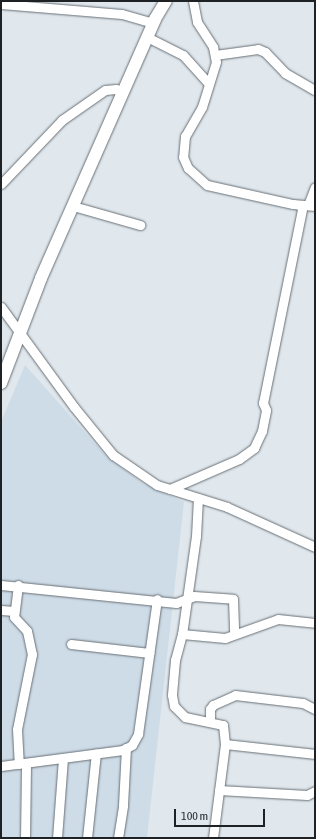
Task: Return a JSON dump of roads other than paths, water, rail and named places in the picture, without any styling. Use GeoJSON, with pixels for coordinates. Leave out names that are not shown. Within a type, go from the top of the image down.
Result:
{"type":"FeatureCollection","features":[{"type":"Feature","properties":{"kind":"main road"},"geometry":{"type":"LineString","coordinates":[[1,383],[5,360],[20,332],[153,23],[166,1]]}},
{"type":"Feature","properties":{"kind":"street"},"geometry":{"type":"LineString","coordinates":[[193,1],[197,22],[213,47],[215,55],[215,70],[208,83],[202,107],[183,144],[183,157],[188,168],[207,185],[308,205]]}},
{"type":"Feature","properties":{"kind":"street"},"geometry":{"type":"LineString","coordinates":[[1,4],[122,14],[153,23]]}},
{"type":"Feature","properties":{"kind":"street"},"geometry":{"type":"LineString","coordinates":[[147,37],[183,55],[208,83]]}},
{"type":"Feature","properties":{"kind":"street"},"geometry":{"type":"LineString","coordinates":[[215,55],[258,49],[265,52],[285,73],[315,90]]}},
{"type":"Feature","properties":{"kind":"street"},"geometry":{"type":"LineString","coordinates":[[1,184],[62,120],[105,90],[116,89],[122,93]]}},
{"type":"Feature","properties":{"kind":"street"},"geometry":{"type":"LineString","coordinates":[[170,489],[247,454],[254,448],[262,431],[266,410],[263,403],[303,206],[308,205],[315,187]]}},
{"type":"Feature","properties":{"kind":"street"},"geometry":{"type":"LineString","coordinates":[[73,206],[140,225]]}},
{"type":"Feature","properties":{"kind":"street"},"geometry":{"type":"LineString","coordinates":[[1,307],[74,407],[113,455],[157,485],[227,507],[315,547]]}},
{"type":"Feature","properties":{"kind":"street"},"geometry":{"type":"LineString","coordinates":[[198,498],[196,536],[182,634],[172,683],[174,706],[185,716],[223,725],[225,744],[213,838]]}},
{"type":"Feature","properties":{"kind":"street"},"geometry":{"type":"LineString","coordinates":[[1,585],[18,585],[157,599],[176,603],[194,596],[233,599],[234,634]]}},
{"type":"Feature","properties":{"kind":"street"},"geometry":{"type":"LineString","coordinates":[[18,585],[14,617],[27,631],[32,654],[17,729],[23,763],[25,838]]}},
{"type":"Feature","properties":{"kind":"street"},"geometry":{"type":"LineString","coordinates":[[123,750],[132,745],[138,734],[157,599]]}},
{"type":"Feature","properties":{"kind":"street"},"geometry":{"type":"LineString","coordinates":[[1,610],[14,611]]}},
{"type":"Feature","properties":{"kind":"street"},"geometry":{"type":"LineString","coordinates":[[182,634],[208,638],[225,638],[278,619],[315,623]]}},
{"type":"Feature","properties":{"kind":"street"},"geometry":{"type":"LineString","coordinates":[[71,644],[149,653]]}},
{"type":"Feature","properties":{"kind":"street"},"geometry":{"type":"LineString","coordinates":[[210,722],[210,709],[213,705],[235,695],[303,703],[315,709]]}},
{"type":"Feature","properties":{"kind":"street"},"geometry":{"type":"LineString","coordinates":[[225,744],[315,754]]}},
{"type":"Feature","properties":{"kind":"street"},"geometry":{"type":"LineString","coordinates":[[1,766],[123,750],[126,748],[123,805],[118,838]]}},
{"type":"Feature","properties":{"kind":"street"},"geometry":{"type":"LineString","coordinates":[[87,838],[96,753]]}},
{"type":"Feature","properties":{"kind":"street"},"geometry":{"type":"LineString","coordinates":[[57,838],[63,758]]}},
{"type":"Feature","properties":{"kind":"street"},"geometry":{"type":"LineString","coordinates":[[219,790],[307,795],[315,791]]}}]}
